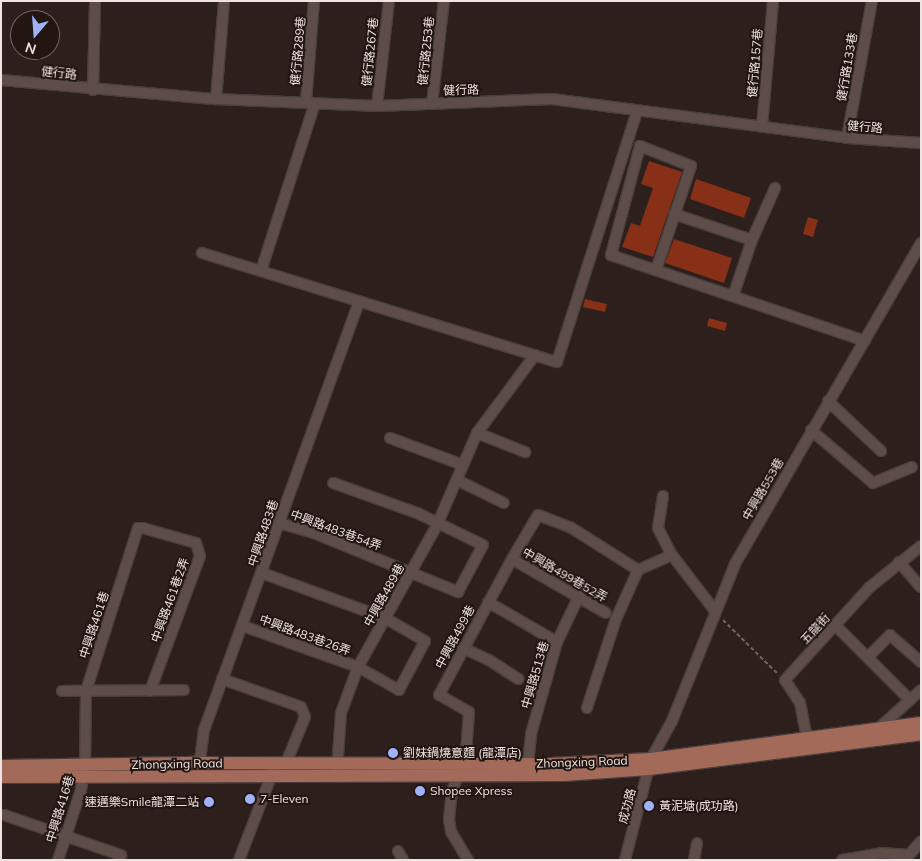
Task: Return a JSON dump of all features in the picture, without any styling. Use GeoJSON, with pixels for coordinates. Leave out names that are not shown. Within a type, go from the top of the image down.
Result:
{"type":"FeatureCollection","features":[{"type":"Feature","properties":{"kind":"main road","name":"Zhongxing Road"},"geometry":{"type":"LineString","coordinates":[[808,744],[880,727],[921,723]]}},
{"type":"Feature","properties":{"kind":"main road","name":"Zhongxing Road"},"geometry":{"type":"LineString","coordinates":[[458,769],[564,775],[808,744],[921,734]]}},
{"type":"Feature","properties":{"kind":"main road","name":"Zhongxing Road"},"geometry":{"type":"LineString","coordinates":[[1,777],[84,771],[278,767],[337,770],[458,769],[528,764],[650,764]]}},
{"type":"Feature","properties":{"kind":"main road","name":"Zhongxing Road"},"geometry":{"type":"LineString","coordinates":[[1,766],[84,771]]}},
{"type":"Feature","properties":{"kind":"main road","name":"Zhongxing Road"},"geometry":{"type":"LineString","coordinates":[[278,767],[337,770]]}},
{"type":"Feature","properties":{"kind":"street"},"geometry":{"type":"LineString","coordinates":[[93,90],[95,1]]}},
{"type":"Feature","properties":{"kind":"street"},"geometry":{"type":"LineString","coordinates":[[216,99],[224,1]]}},
{"type":"Feature","properties":{"kind":"street","name":"健行路289巷"},"geometry":{"type":"LineString","coordinates":[[261,271],[310,103],[314,1]]}},
{"type":"Feature","properties":{"kind":"street","name":"健行路267巷"},"geometry":{"type":"LineString","coordinates":[[377,106],[389,1]]}},
{"type":"Feature","properties":{"kind":"street","name":"健行路253巷"},"geometry":{"type":"LineString","coordinates":[[432,104],[444,1]]}},
{"type":"Feature","properties":{"kind":"street","name":"健行路157巷"},"geometry":{"type":"LineString","coordinates":[[762,127],[773,1]]}},
{"type":"Feature","properties":{"kind":"street","name":"健行路133巷"},"geometry":{"type":"LineString","coordinates":[[847,138],[872,1]]}},
{"type":"Feature","properties":{"kind":"street","name":"健行路"},"geometry":{"type":"LineString","coordinates":[[1,80],[93,90],[216,99],[377,106],[552,99],[847,138],[921,143]]}},
{"type":"Feature","properties":{"kind":"street"},"geometry":{"type":"LineString","coordinates":[[202,253],[557,362],[637,111]]}},
{"type":"Feature","properties":{"kind":"street"},"geometry":{"type":"LineString","coordinates":[[656,270],[691,166],[640,146],[612,255],[656,270],[733,296],[865,341]]}},
{"type":"Feature","properties":{"kind":"street"},"geometry":{"type":"LineString","coordinates":[[733,296],[752,240],[775,188]]}},
{"type":"Feature","properties":{"kind":"street"},"geometry":{"type":"LineString","coordinates":[[674,214],[752,240]]}},
{"type":"Feature","properties":{"kind":"street","name":"中興路553巷"},"geometry":{"type":"LineString","coordinates":[[650,764],[672,721],[734,564],[921,243]]}},
{"type":"Feature","properties":{"kind":"street","name":"中興路483巷"},"geometry":{"type":"LineString","coordinates":[[199,769],[204,730],[359,301]]}},
{"type":"Feature","properties":{"kind":"street","name":"中興路489巷"},"geometry":{"type":"LineString","coordinates":[[337,770],[340,712],[358,667],[437,525],[477,433],[535,355]]}},
{"type":"Feature","properties":{"kind":"street"},"geometry":{"type":"LineString","coordinates":[[828,401],[881,451]]}},
{"type":"Feature","properties":{"kind":"street"},"geometry":{"type":"LineString","coordinates":[[811,430],[873,483],[912,468]]}},
{"type":"Feature","properties":{"kind":"street"},"geometry":{"type":"LineString","coordinates":[[477,433],[525,452]]}},
{"type":"Feature","properties":{"kind":"street"},"geometry":{"type":"LineString","coordinates":[[390,438],[463,465]]}},
{"type":"Feature","properties":{"kind":"street"},"geometry":{"type":"LineString","coordinates":[[457,480],[504,503]]}},
{"type":"Feature","properties":{"kind":"street"},"geometry":{"type":"LineString","coordinates":[[333,483],[417,513],[437,525]]}},
{"type":"Feature","properties":{"kind":"street"},"geometry":{"type":"LineString","coordinates":[[663,496],[658,528],[672,555],[714,611]]}},
{"type":"Feature","properties":{"kind":"street","name":"中興路499巷"},"geometry":{"type":"LineString","coordinates":[[458,769],[466,754],[469,712],[439,695],[488,602],[538,515],[570,527],[638,570]]}},
{"type":"Feature","properties":{"kind":"street","name":"中興路483巷54弄"},"geometry":{"type":"LineString","coordinates":[[279,522],[314,533],[411,571],[458,592],[483,545],[437,525]]}},
{"type":"Feature","properties":{"kind":"street","name":"中興路461巷"},"geometry":{"type":"LineString","coordinates":[[84,771],[86,691],[138,528],[170,536]]}},
{"type":"Feature","properties":{"kind":"street","name":"中興路461巷2弄"},"geometry":{"type":"LineString","coordinates":[[150,691],[200,556],[196,543],[170,536]]}},
{"type":"Feature","properties":{"kind":"street","name":"五龍街"},"geometry":{"type":"LineString","coordinates":[[784,680],[870,587],[921,546]]}},
{"type":"Feature","properties":{"kind":"street"},"geometry":{"type":"LineString","coordinates":[[587,708],[616,619],[638,570],[672,555]]}},
{"type":"Feature","properties":{"kind":"street","name":"中興路499巷52弄"},"geometry":{"type":"LineString","coordinates":[[512,559],[606,613]]}},
{"type":"Feature","properties":{"kind":"street"},"geometry":{"type":"LineString","coordinates":[[899,562],[921,587]]}},
{"type":"Feature","properties":{"kind":"street"},"geometry":{"type":"LineString","coordinates":[[262,573],[385,618]]}},
{"type":"Feature","properties":{"kind":"street","name":"中興路513巷"},"geometry":{"type":"LineString","coordinates":[[528,764],[531,734],[557,642],[579,596]]}},
{"type":"Feature","properties":{"kind":"street"},"geometry":{"type":"LineString","coordinates":[[488,602],[557,642]]}},
{"type":"Feature","properties":{"kind":"street","name":"中興路483巷26弄"},"geometry":{"type":"LineString","coordinates":[[243,626],[358,667],[398,690],[425,641],[385,618]]}},
{"type":"Feature","properties":{"kind":"street"},"geometry":{"type":"LineString","coordinates":[[835,625],[910,700]]}},
{"type":"Feature","properties":{"kind":"street"},"geometry":{"type":"LineString","coordinates":[[868,657],[890,635],[896,637],[921,662]]}},
{"type":"Feature","properties":{"kind":"street"},"geometry":{"type":"LineString","coordinates":[[463,648],[489,660],[518,679]]}},
{"type":"Feature","properties":{"kind":"street"},"geometry":{"type":"LineString","coordinates":[[222,679],[301,707],[305,717],[278,767],[239,860]]}},
{"type":"Feature","properties":{"kind":"street"},"geometry":{"type":"LineString","coordinates":[[784,680],[800,703],[808,744]]}},
{"type":"Feature","properties":{"kind":"street"},"geometry":{"type":"LineString","coordinates":[[62,691],[184,690]]}},
{"type":"Feature","properties":{"kind":"street"},"geometry":{"type":"LineString","coordinates":[[880,727],[921,690]]}},
{"type":"Feature","properties":{"kind":"street","name":"成功路"},"geometry":{"type":"LineString","coordinates":[[625,860],[650,764]]}},
{"type":"Feature","properties":{"kind":"street"},"geometry":{"type":"LineString","coordinates":[[458,769],[449,819],[452,832],[468,860]]}},
{"type":"Feature","properties":{"kind":"street","name":"中興路416巷"},"geometry":{"type":"LineString","coordinates":[[58,860],[84,771]]}},
{"type":"Feature","properties":{"kind":"street"},"geometry":{"type":"LineString","coordinates":[[4,815],[121,855]]}},
{"type":"Feature","properties":{"kind":"street"},"geometry":{"type":"LineString","coordinates":[[842,860],[881,852],[909,858],[921,841]]}},
{"type":"Feature","properties":{"kind":"street"},"geometry":{"type":"LineString","coordinates":[[694,860],[697,844]]}},
{"type":"Feature","properties":{"kind":"path"},"geometry":{"type":"LineString","coordinates":[[714,611],[784,680]]}},
{"type":"Feature","properties":{"kind":"building"},"geometry":{"type":"Polygon","coordinates":[[[649,161],[682,172],[653,257],[622,247],[631,223],[640,226],[653,188],[641,184],[649,161]]]}},
{"type":"Feature","properties":{"kind":"building"},"geometry":{"type":"Polygon","coordinates":[[[696,179],[751,198],[744,218],[690,199],[696,179]]]}},
{"type":"Feature","properties":{"kind":"building"},"geometry":{"type":"Polygon","coordinates":[[[808,217],[818,220],[813,237],[803,234],[808,217]]]}},
{"type":"Feature","properties":{"kind":"building"},"geometry":{"type":"Polygon","coordinates":[[[674,239],[732,258],[724,283],[665,263],[674,239]]]}},
{"type":"Feature","properties":{"kind":"building"},"geometry":{"type":"Polygon","coordinates":[[[585,299],[607,304],[605,312],[583,307],[585,299]]]}},
{"type":"Feature","properties":{"kind":"building"},"geometry":{"type":"Polygon","coordinates":[[[709,318],[727,323],[725,331],[707,326],[709,318]]]}},
{"type":"Feature","properties":{"kind":"place","name":"劉妹鍋燒意麵 (龍潭店)"},"geometry":{"type":"Point","coordinates":[393,753]}},
{"type":"Feature","properties":{"kind":"place","name":"Shopee Xpress"},"geometry":{"type":"Point","coordinates":[420,791]}},
{"type":"Feature","properties":{"kind":"place","name":"7-Eleven"},"geometry":{"type":"Point","coordinates":[250,799]}},
{"type":"Feature","properties":{"kind":"place","name":"速邁樂Smile龍潭二站"},"geometry":{"type":"Point","coordinates":[209,802]}},
{"type":"Feature","properties":{"kind":"place","name":"黃泥塘(成功路)"},"geometry":{"type":"Point","coordinates":[649,806]}}]}
